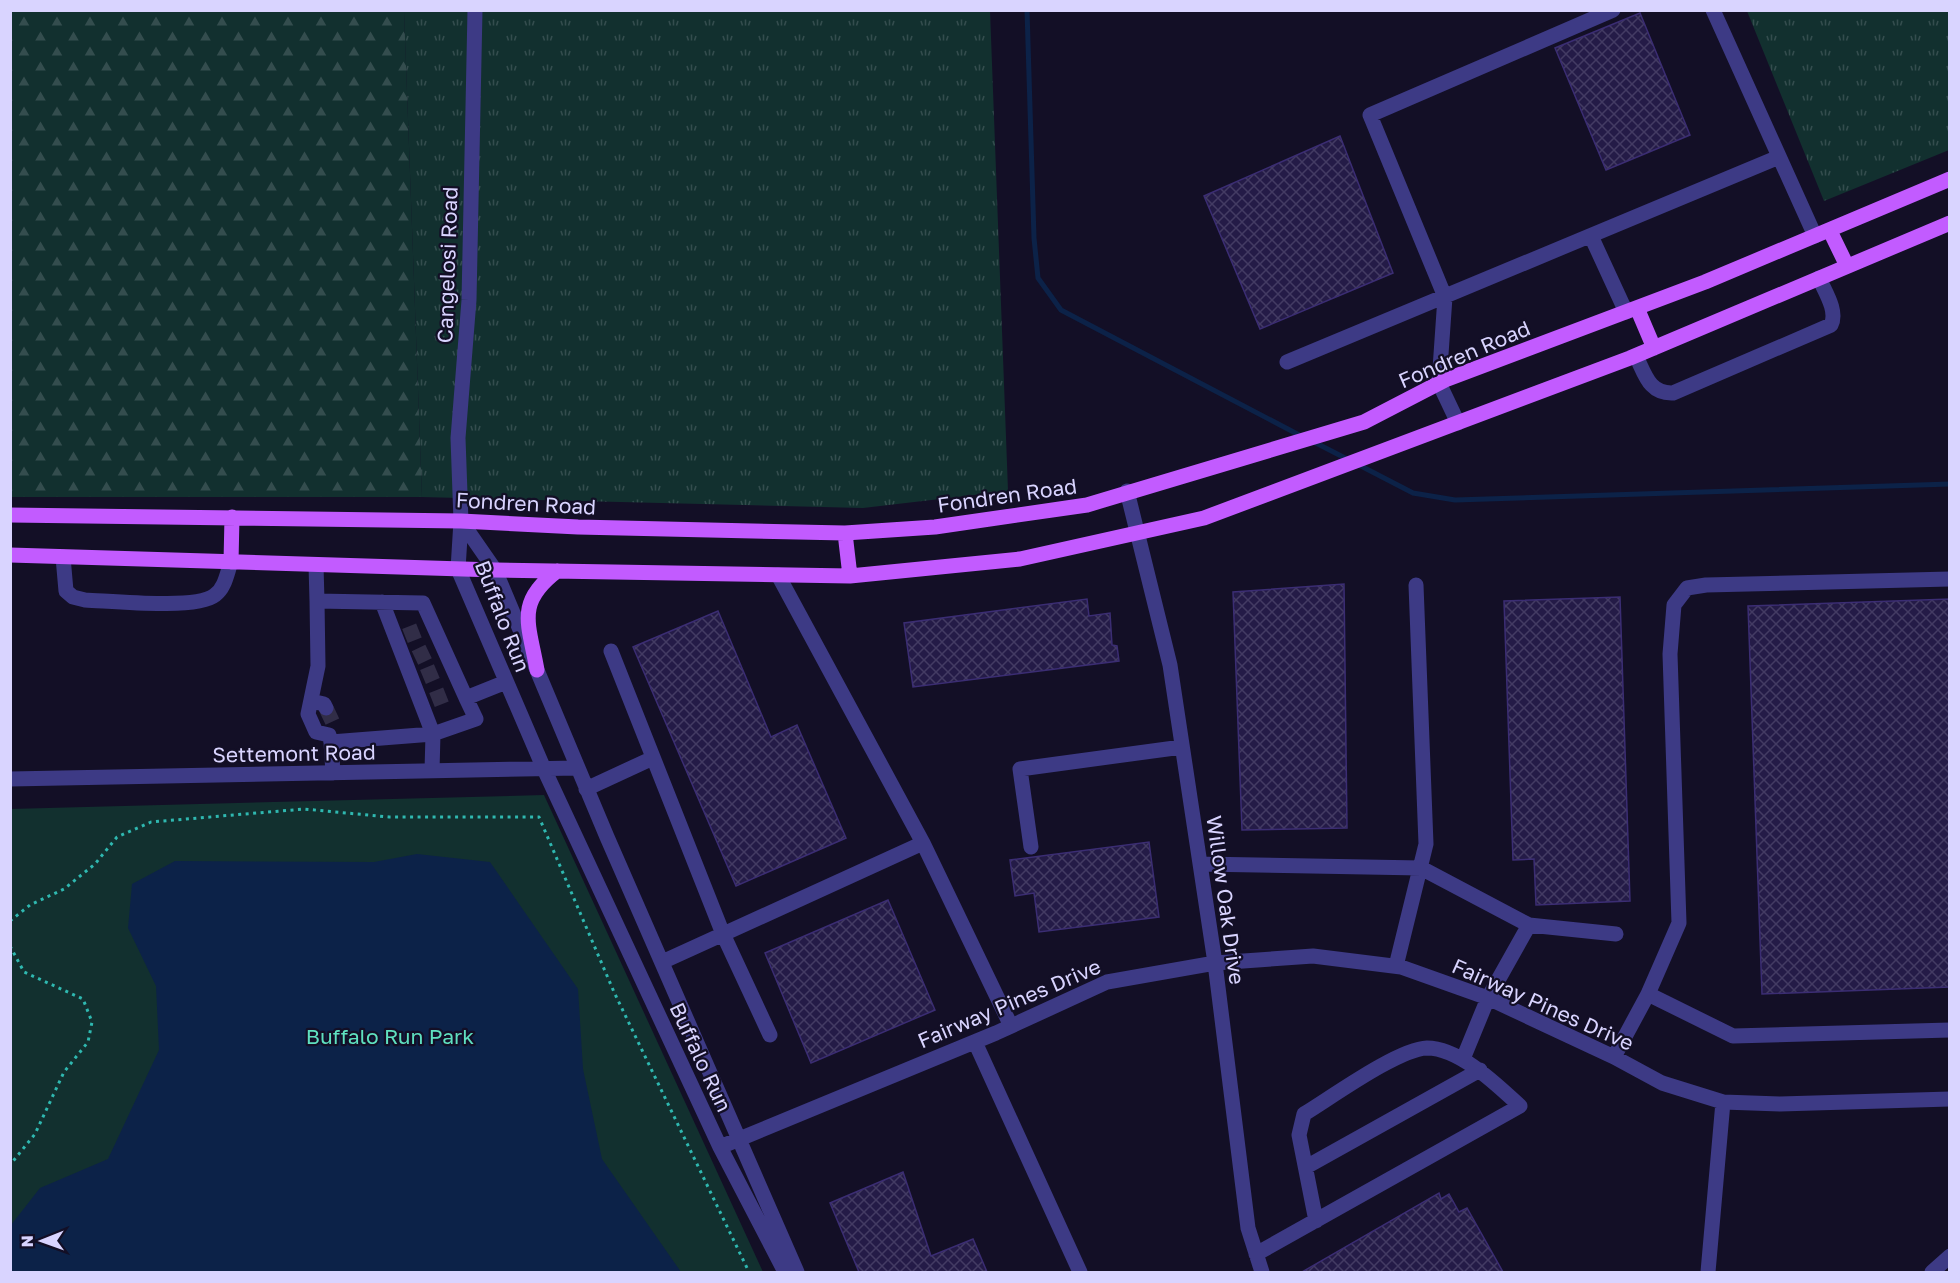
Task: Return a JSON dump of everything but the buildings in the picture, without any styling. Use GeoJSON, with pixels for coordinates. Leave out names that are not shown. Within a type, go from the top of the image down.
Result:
{"type":"FeatureCollection","features":[{"type":"Feature","properties":{"kind":"main road","name":"Fondren Road"},"geometry":{"type":"LineString","coordinates":[[10,515],[461,521],[578,527],[845,533],[935,527],[1076,506],[1214,468],[1364,422],[1439,383],[1631,310],[1950,179]]}},
{"type":"Feature","properties":{"kind":"main road"},"geometry":{"type":"LineString","coordinates":[[10,555],[495,570],[850,576],[1020,559],[1138,535],[1204,518],[1636,356],[1950,223]]}},
{"type":"Feature","properties":{"kind":"main road"},"geometry":{"type":"LineString","coordinates":[[1823,233],[1847,266]]}},
{"type":"Feature","properties":{"kind":"main road"},"geometry":{"type":"LineString","coordinates":[[1631,310],[1654,348]]}},
{"type":"Feature","properties":{"kind":"main road"},"geometry":{"type":"LineString","coordinates":[[231,562],[232,517]]}},
{"type":"Feature","properties":{"kind":"main road"},"geometry":{"type":"LineString","coordinates":[[845,533],[850,576]]}},
{"type":"Feature","properties":{"kind":"main road"},"geometry":{"type":"LineString","coordinates":[[537,670],[528,608],[534,591],[557,571]]}},
{"type":"Feature","properties":{"kind":"street","name":"Cangelosi Road"},"geometry":{"type":"LineString","coordinates":[[461,521],[458,438],[469,300],[475,10]]}},
{"type":"Feature","properties":{"kind":"street"},"geometry":{"type":"LineString","coordinates":[[1458,423],[1439,383],[1445,297],[1370,115],[1613,10]]}},
{"type":"Feature","properties":{"kind":"street"},"geometry":{"type":"LineString","coordinates":[[1713,10],[1779,156],[1823,233]]}},
{"type":"Feature","properties":{"kind":"street"},"geometry":{"type":"LineString","coordinates":[[1287,362],[1779,156]]}},
{"type":"Feature","properties":{"kind":"street"},"geometry":{"type":"LineString","coordinates":[[1591,236],[1631,310]]}},
{"type":"Feature","properties":{"kind":"street"},"geometry":{"type":"LineString","coordinates":[[1636,356],[1649,384],[1664,393],[1673,393],[1831,325],[1834,318],[1832,309],[1819,278]]}},
{"type":"Feature","properties":{"kind":"street","name":"Willow Oak Drive"},"geometry":{"type":"LineString","coordinates":[[1127,491],[1170,665],[1215,963],[1248,1228],[1262,1272]]}},
{"type":"Feature","properties":{"kind":"street","name":"Buffalo Run"},"geometry":{"type":"LineString","coordinates":[[461,521],[458,569],[506,682],[544,769],[720,1147],[785,1272]]}},
{"type":"Feature","properties":{"kind":"street","name":"Buffalo Run"},"geometry":{"type":"LineString","coordinates":[[461,521],[495,570],[586,789],[797,1272]]}},
{"type":"Feature","properties":{"kind":"street"},"geometry":{"type":"LineString","coordinates":[[63,557],[66,591],[73,597],[85,600],[182,603],[204,602],[216,595],[223,585],[231,562]]}},
{"type":"Feature","properties":{"kind":"street"},"geometry":{"type":"LineString","coordinates":[[316,564],[318,666],[308,714],[316,732],[434,734],[476,719],[438,648],[423,603],[317,601]]}},
{"type":"Feature","properties":{"kind":"street"},"geometry":{"type":"LineString","coordinates":[[778,575],[923,843],[1011,1026]]}},
{"type":"Feature","properties":{"kind":"street"},"geometry":{"type":"LineString","coordinates":[[1614,1057],[1648,994],[1679,923],[1670,654],[1674,605],[1687,588],[1706,585],[1950,579]]}},
{"type":"Feature","properties":{"kind":"street"},"geometry":{"type":"LineString","coordinates":[[1396,966],[1426,844],[1416,585]]}},
{"type":"Feature","properties":{"kind":"street"},"geometry":{"type":"LineString","coordinates":[[382,602],[401,638],[428,703],[434,734],[432,771]]}},
{"type":"Feature","properties":{"kind":"street"},"geometry":{"type":"LineString","coordinates":[[611,651],[723,934],[770,1035]]}},
{"type":"Feature","properties":{"kind":"street"},"geometry":{"type":"LineString","coordinates":[[460,692],[506,682]]}},
{"type":"Feature","properties":{"kind":"street"},"geometry":{"type":"LineString","coordinates":[[311,701],[324,704],[326,708]]}},
{"type":"Feature","properties":{"kind":"street"},"geometry":{"type":"LineString","coordinates":[[331,734],[333,773]]}},
{"type":"Feature","properties":{"kind":"street"},"geometry":{"type":"LineString","coordinates":[[1031,847],[1020,768],[1182,747]]}},
{"type":"Feature","properties":{"kind":"street"},"geometry":{"type":"LineString","coordinates":[[586,789],[653,758]]}},
{"type":"Feature","properties":{"kind":"street","name":"Settemont Road"},"geometry":{"type":"LineString","coordinates":[[10,779],[577,768]]}},
{"type":"Feature","properties":{"kind":"street"},"geometry":{"type":"LineString","coordinates":[[662,962],[923,843]]}},
{"type":"Feature","properties":{"kind":"street"},"geometry":{"type":"LineString","coordinates":[[1200,864],[1421,868],[1529,925],[1616,934]]}},
{"type":"Feature","properties":{"kind":"street"},"geometry":{"type":"LineString","coordinates":[[1463,1059],[1488,998],[1529,925]]}},
{"type":"Feature","properties":{"kind":"street","name":"Fairway Pines Drive"},"geometry":{"type":"LineString","coordinates":[[720,1147],[975,1042],[1107,982],[1215,963],[1313,956],[1396,966],[1488,998],[1614,1057],[1662,1083],[1723,1102],[1780,1104],[1950,1099]]}},
{"type":"Feature","properties":{"kind":"street"},"geometry":{"type":"LineString","coordinates":[[1648,994],[1733,1036],[1950,1030]]}},
{"type":"Feature","properties":{"kind":"street"},"geometry":{"type":"LineString","coordinates":[[975,1042],[1080,1272]]}},
{"type":"Feature","properties":{"kind":"street"},"geometry":{"type":"LineString","coordinates":[[1256,1254],[1316,1221],[1520,1106],[1480,1070],[1463,1059],[1429,1048],[1408,1052],[1304,1114],[1299,1135],[1316,1221]]}},
{"type":"Feature","properties":{"kind":"street"},"geometry":{"type":"LineString","coordinates":[[1306,1167],[1480,1070]]}},
{"type":"Feature","properties":{"kind":"street"},"geometry":{"type":"LineString","coordinates":[[1708,1272],[1723,1102]]}},
{"type":"Feature","properties":{"kind":"street"},"geometry":{"type":"LineString","coordinates":[[1932,1272],[1950,1256]]}},
{"type":"Feature","properties":{"kind":"path"},"geometry":{"type":"LineString","coordinates":[[10,921],[30,905],[64,888],[95,864],[117,837],[151,822],[304,809],[389,817],[538,817],[614,992],[749,1272]]}},
{"type":"Feature","properties":{"kind":"path"},"geometry":{"type":"LineString","coordinates":[[10,946],[24,972],[83,999],[92,1022],[88,1042],[64,1072],[35,1134],[10,1165]]}},
{"type":"Feature","properties":{"kind":"green space"},"geometry":{"type":"Polygon","coordinates":[[[11,10],[404,11],[422,497],[11,497],[11,10]]]}},
{"type":"Feature","properties":{"kind":"green space"},"geometry":{"type":"Polygon","coordinates":[[[404,11],[990,11],[1008,491],[863,508],[422,497],[404,11]]]}},
{"type":"Feature","properties":{"kind":"green space"},"geometry":{"type":"Polygon","coordinates":[[[1747,11],[1949,11],[1949,150],[1824,201],[1747,11]]]}},
{"type":"Feature","properties":{"kind":"green space","name":"Buffalo Run Park"},"geometry":{"type":"Polygon","coordinates":[[[544,795],[763,1272],[11,1272],[10,809],[544,795]]]}},
{"type":"Feature","properties":{"kind":"water","name":"Buffalo Run Park"},"geometry":{"type":"Polygon","coordinates":[[[417,854],[490,862],[578,989],[583,1069],[602,1159],[681,1272],[11,1272],[11,1225],[40,1188],[108,1159],[159,1050],[156,986],[128,928],[132,884],[175,861],[374,862],[417,854]]]}},
{"type":"Feature","properties":{"kind":"waterway"},"geometry":{"type":"LineString","coordinates":[[1027,10],[1034,238],[1038,278],[1061,310],[1303,437]]}},
{"type":"Feature","properties":{"kind":"waterway"},"geometry":{"type":"LineString","coordinates":[[1312,441],[1349,460]]}},
{"type":"Feature","properties":{"kind":"waterway"},"geometry":{"type":"LineString","coordinates":[[1357,464],[1413,493],[1455,500],[1950,484]]}},
{"type":"Feature","properties":{"kind":"tunnel"},"geometry":{"type":"LineString","coordinates":[[405,636],[425,628]]}},
{"type":"Feature","properties":{"kind":"tunnel"},"geometry":{"type":"LineString","coordinates":[[415,658],[434,649]]}},
{"type":"Feature","properties":{"kind":"tunnel"},"geometry":{"type":"LineString","coordinates":[[423,677],[442,669]]}},
{"type":"Feature","properties":{"kind":"tunnel"},"geometry":{"type":"LineString","coordinates":[[432,700],[452,692]]}},
{"type":"Feature","properties":{"kind":"tunnel"},"geometry":{"type":"LineString","coordinates":[[326,708],[334,725]]}}]}
